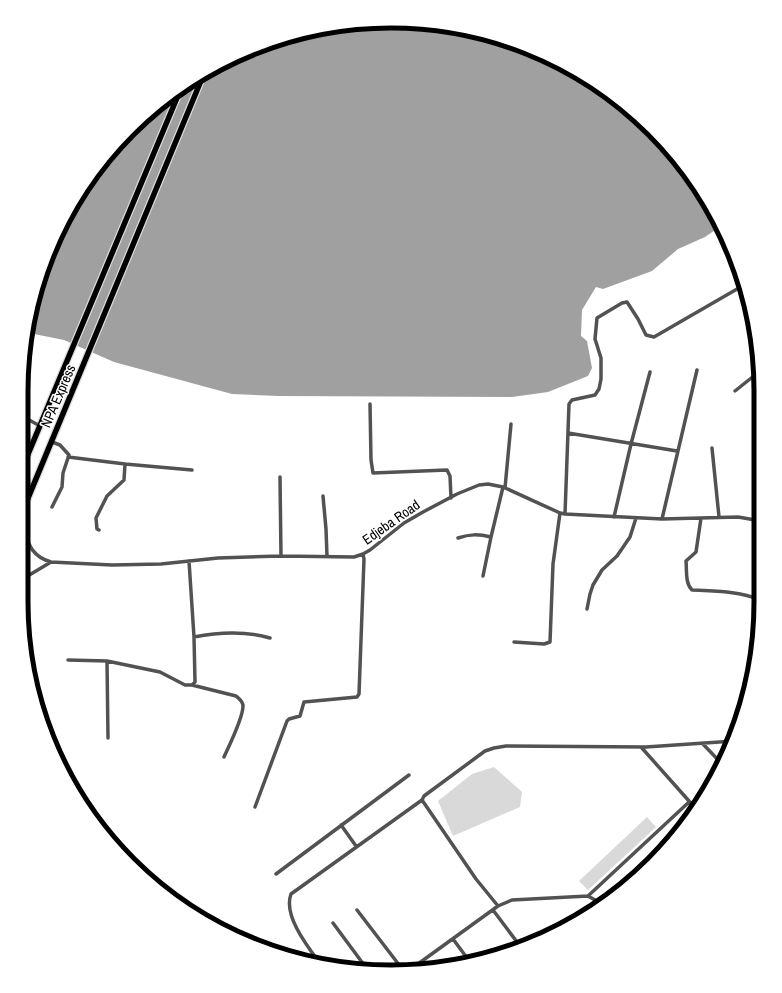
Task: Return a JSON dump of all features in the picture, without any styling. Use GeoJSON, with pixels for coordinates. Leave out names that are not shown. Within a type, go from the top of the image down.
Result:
{"type":"FeatureCollection","features":[{"type":"Feature","properties":{"kind":"main road","name":"NPA Express"},"geometry":{"type":"LineString","coordinates":[[28,499],[200,83]]}},
{"type":"Feature","properties":{"kind":"main road","name":"NPA Express"},"geometry":{"type":"LineString","coordinates":[[28,456],[176,98]]}},
{"type":"Feature","properties":{"kind":"street"},"geometry":{"type":"LineString","coordinates":[[565,514],[570,401],[595,396],[599,389],[601,378],[601,358],[595,338],[597,318],[622,303],[627,302],[646,335],[654,337],[739,288]]}},
{"type":"Feature","properties":{"kind":"street"},"geometry":{"type":"LineString","coordinates":[[662,519],[697,370]]}},
{"type":"Feature","properties":{"kind":"street"},"geometry":{"type":"LineString","coordinates":[[614,517],[650,372]]}},
{"type":"Feature","properties":{"kind":"street"},"geometry":{"type":"LineString","coordinates":[[735,391],[753,376]]}},
{"type":"Feature","properties":{"kind":"street"},"geometry":{"type":"LineString","coordinates":[[370,404],[371,460],[373,473],[447,470],[450,476],[451,498]]}},
{"type":"Feature","properties":{"kind":"street"},"geometry":{"type":"LineString","coordinates":[[28,419],[40,426]]}},
{"type":"Feature","properties":{"kind":"street"},"geometry":{"type":"LineString","coordinates":[[483,576],[504,487],[511,424]]}},
{"type":"Feature","properties":{"kind":"street"},"geometry":{"type":"LineString","coordinates":[[568,433],[677,451]]}},
{"type":"Feature","properties":{"kind":"street"},"geometry":{"type":"LineString","coordinates":[[52,442],[60,445],[69,455],[63,473],[62,487],[52,507]]}},
{"type":"Feature","properties":{"kind":"street"},"geometry":{"type":"LineString","coordinates":[[712,448],[719,517]]}},
{"type":"Feature","properties":{"kind":"street"},"geometry":{"type":"LineString","coordinates":[[68,458],[192,470]]}},
{"type":"Feature","properties":{"kind":"street"},"geometry":{"type":"LineString","coordinates":[[99,530],[97,529],[96,517],[107,496],[124,480],[125,464]]}},
{"type":"Feature","properties":{"kind":"street"},"geometry":{"type":"LineString","coordinates":[[280,477],[281,556]]}},
{"type":"Feature","properties":{"kind":"street","name":"Edjeba Road"},"geometry":{"type":"LineString","coordinates":[[28,542],[33,553],[42,559],[51,562],[112,565],[218,558],[281,556],[343,557],[363,554],[385,539],[404,523],[479,485],[488,484],[504,487],[565,514],[662,519],[738,517],[754,519]]}},
{"type":"Feature","properties":{"kind":"street"},"geometry":{"type":"LineString","coordinates":[[323,496],[327,556]]}},
{"type":"Feature","properties":{"kind":"street"},"geometry":{"type":"LineString","coordinates":[[514,642],[544,644],[550,642],[553,564],[560,513]]}},
{"type":"Feature","properties":{"kind":"street"},"geometry":{"type":"LineString","coordinates":[[587,610],[593,585],[602,570],[617,556],[630,537],[636,518]]}},
{"type":"Feature","properties":{"kind":"street"},"geometry":{"type":"LineString","coordinates":[[701,518],[696,552],[686,561],[690,589],[721,591],[754,597]]}},
{"type":"Feature","properties":{"kind":"street"},"geometry":{"type":"LineString","coordinates":[[458,538],[468,534],[491,537]]}},
{"type":"Feature","properties":{"kind":"street"},"geometry":{"type":"LineString","coordinates":[[255,807],[287,721],[300,716],[304,702],[357,697],[359,694],[363,614],[363,554]]}},
{"type":"Feature","properties":{"kind":"street"},"geometry":{"type":"LineString","coordinates":[[189,561],[194,637],[194,682],[192,685]]}},
{"type":"Feature","properties":{"kind":"street"},"geometry":{"type":"LineString","coordinates":[[28,576],[51,562]]}},
{"type":"Feature","properties":{"kind":"street"},"geometry":{"type":"LineString","coordinates":[[194,637],[243,633],[258,634],[270,638]]}},
{"type":"Feature","properties":{"kind":"street"},"geometry":{"type":"LineString","coordinates":[[68,660],[107,661],[160,672],[185,685],[192,685],[236,696],[241,700],[243,706],[239,723],[224,758]]}},
{"type":"Feature","properties":{"kind":"street"},"geometry":{"type":"LineString","coordinates":[[107,661],[108,738]]}},
{"type":"Feature","properties":{"kind":"street"},"geometry":{"type":"LineString","coordinates":[[315,957],[301,938],[296,928],[290,910],[289,900],[291,894],[422,800],[424,796],[485,751],[506,746],[641,747],[726,742]]}},
{"type":"Feature","properties":{"kind":"street"},"geometry":{"type":"LineString","coordinates":[[702,743],[718,760]]}},
{"type":"Feature","properties":{"kind":"street"},"geometry":{"type":"LineString","coordinates":[[641,747],[692,805]]}},
{"type":"Feature","properties":{"kind":"street"},"geometry":{"type":"LineString","coordinates":[[276,874],[409,775]]}},
{"type":"Feature","properties":{"kind":"street"},"geometry":{"type":"LineString","coordinates":[[422,800],[476,879],[498,906]]}},
{"type":"Feature","properties":{"kind":"street"},"geometry":{"type":"LineString","coordinates":[[588,896],[689,802]]}},
{"type":"Feature","properties":{"kind":"street"},"geometry":{"type":"LineString","coordinates":[[341,825],[356,846]]}},
{"type":"Feature","properties":{"kind":"street"},"geometry":{"type":"LineString","coordinates":[[420,964],[498,906],[512,900],[588,896],[597,901]]}},
{"type":"Feature","properties":{"kind":"street"},"geometry":{"type":"LineString","coordinates":[[357,910],[399,965]]}},
{"type":"Feature","properties":{"kind":"street"},"geometry":{"type":"LineString","coordinates":[[493,910],[517,942]]}},
{"type":"Feature","properties":{"kind":"street"},"geometry":{"type":"LineString","coordinates":[[333,923],[362,964]]}},
{"type":"Feature","properties":{"kind":"street"},"geometry":{"type":"LineString","coordinates":[[453,939],[466,957]]}},
{"type":"Feature","properties":{"kind":"shaded area"},"geometry":{"type":"Polygon","coordinates":[[[391,28],[438,31],[485,40],[508,47],[552,65],[593,89],[648,134],[693,189],[716,229],[705,237],[678,249],[652,271],[603,289],[596,287],[582,310],[581,336],[587,341],[592,368],[588,376],[548,392],[512,397],[278,396],[232,394],[114,362],[64,340],[33,334],[40,297],[47,274],[65,230],[89,189],[118,152],[134,134],[170,103],[189,89],[230,65],[274,47],[320,35],[344,31],[391,28]]]}},
{"type":"Feature","properties":{"kind":"shaded area"},"geometry":{"type":"Polygon","coordinates":[[[494,767],[522,792],[520,807],[453,836],[438,801],[472,774],[494,767]]]}},
{"type":"Feature","properties":{"kind":"shaded area"},"geometry":{"type":"Polygon","coordinates":[[[647,817],[656,827],[588,890],[579,881],[647,817]]]}}]}
